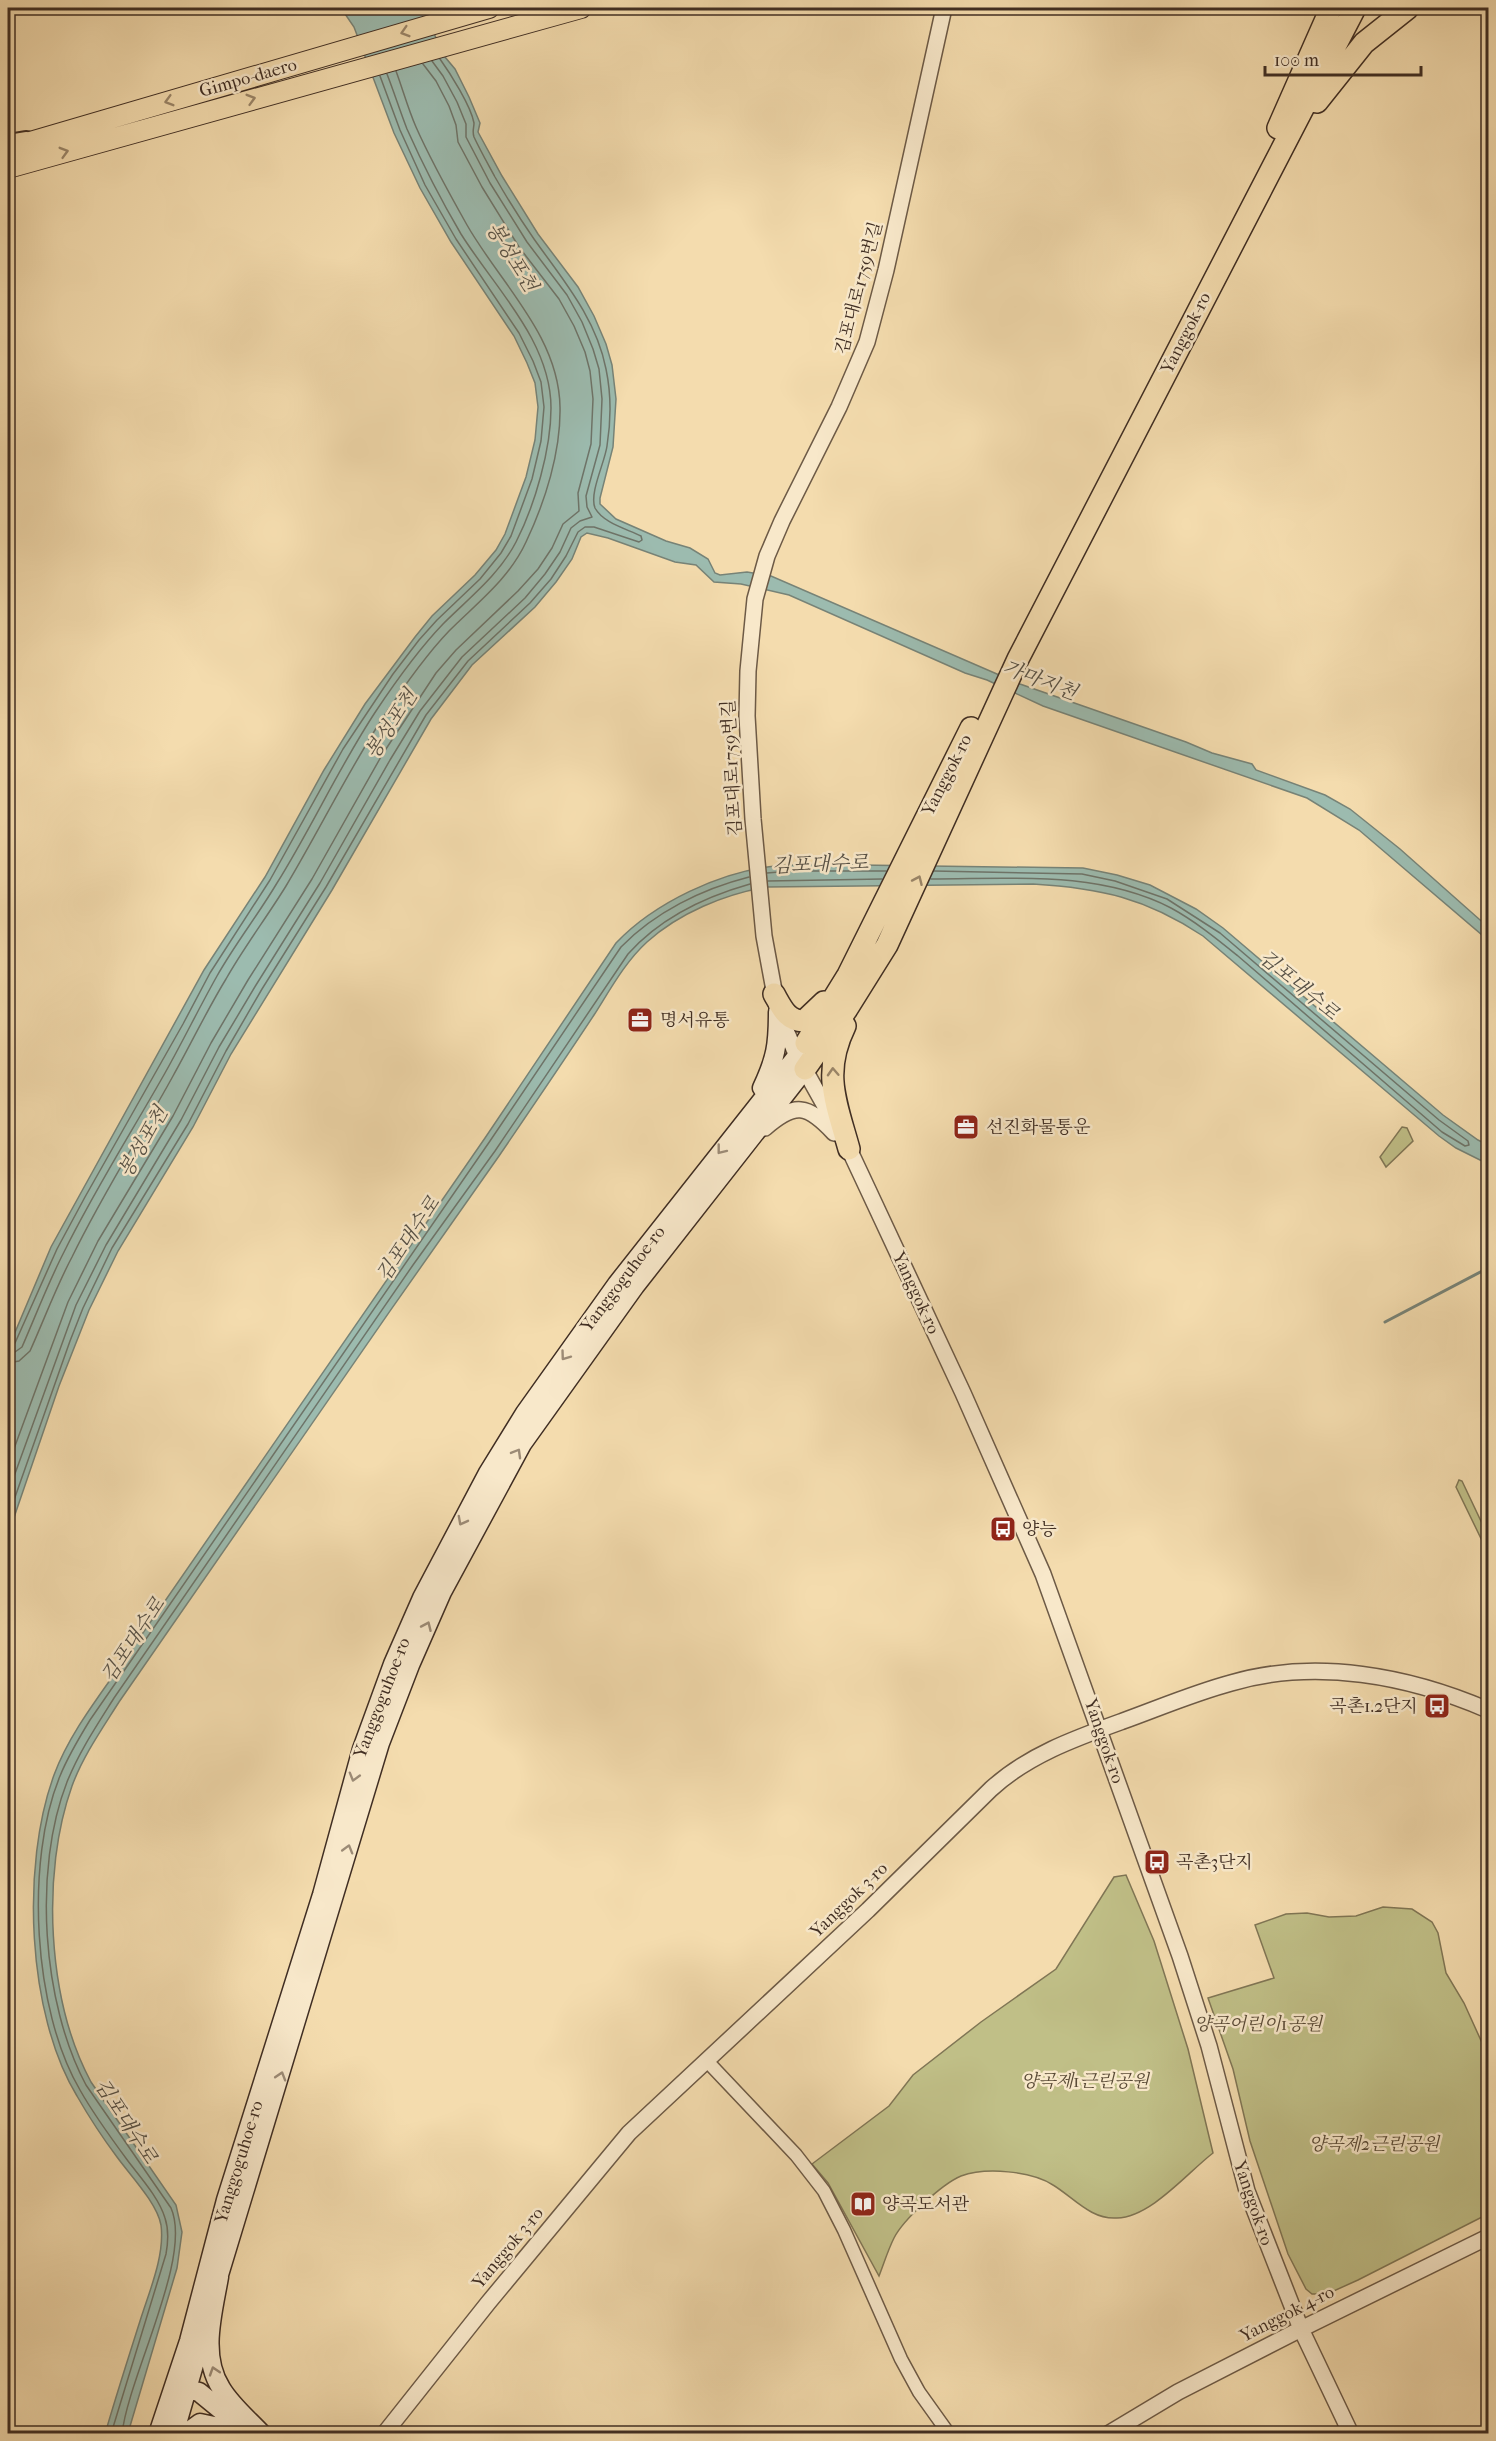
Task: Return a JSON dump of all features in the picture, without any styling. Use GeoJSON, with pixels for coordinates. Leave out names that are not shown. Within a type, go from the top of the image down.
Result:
{"type":"FeatureCollection","features":[{"type":"Feature","properties":{"kind":"highway"},"geometry":{"type":"LineString","coordinates":[[1276,147],[1331,8]]}},
{"type":"Feature","properties":{"kind":"highway","name":"Yanggok-ro"},"geometry":{"type":"LineString","coordinates":[[1276,147],[1342,8]]}},
{"type":"Feature","properties":{"kind":"highway","name":"Yanggok-ro"},"geometry":{"type":"LineString","coordinates":[[887,945],[904,912],[1012,657],[1276,147],[1354,8]]}},
{"type":"Feature","properties":{"kind":"highway"},"geometry":{"type":"LineString","coordinates":[[1276,147],[1364,43],[1408,8]]}},
{"type":"Feature","properties":{"kind":"highway","name":"Yanggok-ro"},"geometry":{"type":"LineString","coordinates":[[848,975],[909,851],[991,702]]}},
{"type":"Feature","properties":{"kind":"highway"},"geometry":{"type":"LineString","coordinates":[[801,1062],[847,1009],[887,945]]}},
{"type":"Feature","properties":{"kind":"highway"},"geometry":{"type":"LineString","coordinates":[[849,1149],[833,1086],[832,1063],[836,1045],[887,945]]}},
{"type":"Feature","properties":{"kind":"highway"},"geometry":{"type":"LineString","coordinates":[[776,1003],[788,1017],[796,1021],[804,1021],[848,975]]}},
{"type":"Feature","properties":{"kind":"highway"},"geometry":{"type":"LineString","coordinates":[[801,1062],[848,975]]}},
{"type":"Feature","properties":{"kind":"main road","name":"Gimpo-daero"},"geometry":{"type":"LineString","coordinates":[[14,146],[489,8]]}},
{"type":"Feature","properties":{"kind":"main road","name":"Gimpo-daero"},"geometry":{"type":"LineString","coordinates":[[8,168],[334,75],[581,8]]}},
{"type":"Feature","properties":{"kind":"main road"},"geometry":{"type":"LineString","coordinates":[[748,1117],[771,1069],[778,1046],[776,1003]]}},
{"type":"Feature","properties":{"kind":"main road","name":"Yanggoguhoe-ro"},"geometry":{"type":"LineString","coordinates":[[174,2433],[189,2341],[226,2200],[322,1895],[362,1749],[393,1664],[422,1598],[488,1473],[525,1413],[617,1284],[748,1117],[801,1062]]}},
{"type":"Feature","properties":{"kind":"main road","name":"Yanggoguhoe-ro"},"geometry":{"type":"LineString","coordinates":[[158,2433],[180,2387],[220,2272],[380,1743],[410,1665],[442,1593],[522,1444],[635,1286],[740,1153],[801,1062]]}},
{"type":"Feature","properties":{"kind":"main road"},"geometry":{"type":"LineString","coordinates":[[220,2272],[210,2332],[211,2360],[224,2393],[261,2433]]}},
{"type":"Feature","properties":{"kind":"main road"},"geometry":{"type":"LineString","coordinates":[[180,2387],[199,2392],[230,2426]]}},
{"type":"Feature","properties":{"kind":"main road"},"geometry":{"type":"LineString","coordinates":[[185,2433],[200,2423],[230,2426]]}},
{"type":"Feature","properties":{"kind":"street","name":"김포대로1759번길"},"geometry":{"type":"LineString","coordinates":[[776,1003],[760,896],[747,716],[748,671],[755,599],[764,564],[782,521],[839,407],[867,342],[886,270],[944,8]]}},
{"type":"Feature","properties":{"kind":"street"},"geometry":{"type":"LineString","coordinates":[[776,1003],[801,1062]]}},
{"type":"Feature","properties":{"kind":"street","name":"Yanggok-ro"},"geometry":{"type":"LineString","coordinates":[[801,1062],[849,1149],[940,1344],[1043,1574],[1180,1956],[1209,2046],[1247,2191],[1301,2329],[1351,2433]]}},
{"type":"Feature","properties":{"kind":"street"},"geometry":{"type":"LineString","coordinates":[[740,1153],[781,1114],[796,1108],[808,1110],[849,1149]]}},
{"type":"Feature","properties":{"kind":"street","name":"Yanggok 3-ro"},"geometry":{"type":"LineString","coordinates":[[384,2433],[615,2148],[851,1926],[1002,1778],[1036,1756],[1100,1729],[1231,1683],[1274,1674],[1322,1671],[1394,1679],[1445,1693],[1488,1710]]}},
{"type":"Feature","properties":{"kind":"street"},"geometry":{"type":"LineString","coordinates":[[706,2060],[796,2155],[824,2191],[844,2230],[904,2365],[919,2392],[949,2433]]}},
{"type":"Feature","properties":{"kind":"street","name":"Yanggok 4-ro"},"geometry":{"type":"LineString","coordinates":[[1108,2433],[1178,2392],[1488,2237]]}},
{"type":"Feature","properties":{"kind":"street"},"geometry":{"type":"LineString","coordinates":[[230,2426],[261,2433]]}},
{"type":"Feature","properties":{"kind":"street"},"geometry":{"type":"LineString","coordinates":[[230,2426],[244,2433]]}},
{"type":"Feature","properties":{"kind":"green space"},"geometry":{"type":"Polygon","coordinates":[[[1402,1127],[1407,1128],[1413,1141],[1386,1167],[1380,1157],[1402,1127]]]}},
{"type":"Feature","properties":{"kind":"green space"},"geometry":{"type":"Polygon","coordinates":[[[1459,1480],[1462,1481],[1488,1536],[1488,1553],[1456,1487],[1459,1480]]]}},
{"type":"Feature","properties":{"kind":"green space","name":"양곡제1근린공원"},"geometry":{"type":"Polygon","coordinates":[[[1126,1875],[1154,1941],[1188,2049],[1213,2153],[1155,2202],[1130,2216],[1117,2218],[1108,2218],[1091,2212],[1053,2185],[1033,2176],[995,2171],[961,2176],[934,2194],[899,2230],[879,2276],[828,2183],[812,2164],[889,2106],[913,2075],[981,2022],[1056,1969],[1114,1877],[1126,1875]]]}},
{"type":"Feature","properties":{"kind":"green space","name":"양곡제2근린공원"},"geometry":{"type":"Polygon","coordinates":[[[1383,1907],[1412,1909],[1432,1922],[1438,1933],[1446,1973],[1464,2003],[1488,2056],[1488,2214],[1358,2280],[1327,2294],[1312,2294],[1306,2289],[1288,2254],[1250,2141],[1233,2069],[1208,1998],[1274,1978],[1255,1925],[1286,1914],[1356,1916],[1383,1907]]]}},
{"type":"Feature","properties":{"kind":"water","name":"봉성포천"},"geometry":{"type":"Polygon","coordinates":[[[341,8],[422,8],[445,57],[455,69],[469,97],[480,123],[478,132],[502,176],[538,234],[578,287],[594,316],[612,365],[616,399],[613,447],[600,504],[616,519],[666,541],[690,548],[708,559],[715,573],[720,575],[747,572],[771,576],[1020,684],[1212,753],[1252,764],[1256,770],[1325,795],[1350,809],[1400,849],[1488,927],[1488,940],[1359,830],[1307,798],[1043,706],[789,595],[741,584],[714,582],[696,565],[675,562],[608,538],[587,533],[581,537],[572,559],[556,582],[535,607],[472,665],[431,719],[332,890],[231,1054],[193,1127],[118,1251],[89,1310],[59,1386],[8,1535],[8,1349],[51,1247],[204,970],[265,877],[324,770],[365,704],[432,616],[475,575],[496,550],[505,534],[526,477],[535,440],[538,407],[535,383],[527,363],[514,336],[451,242],[420,188],[394,133],[354,27],[341,8]]]}},
{"type":"Feature","properties":{"kind":"water"},"geometry":{"type":"Polygon","coordinates":[[[807,864],[1083,868],[1150,885],[1196,909],[1223,928],[1443,1115],[1488,1145],[1488,1164],[1456,1148],[1439,1136],[1203,936],[1162,912],[1122,897],[1080,888],[1033,884],[767,887],[735,894],[703,906],[673,922],[647,942],[618,977],[499,1156],[119,1702],[87,1753],[72,1786],[62,1820],[53,1896],[53,1936],[57,1975],[65,2013],[76,2049],[91,2082],[176,2205],[182,2232],[177,2268],[128,2433],[105,2434],[155,2274],[162,2237],[158,2216],[149,2199],[91,2119],[60,2062],[48,2024],[39,1982],[34,1938],[37,1852],[43,1811],[54,1775],[68,1744],[485,1138],[616,943],[632,928],[669,902],[690,891],[755,869],[807,864]]]}},
{"type":"Feature","properties":{"kind":"waterway"},"geometry":{"type":"LineString","coordinates":[[1385,1322],[1488,1268]]}},
{"type":"Feature","properties":{"kind":"place","name":"명서유통"},"geometry":{"type":"Point","coordinates":[640,1020]}},
{"type":"Feature","properties":{"kind":"place","name":"선진화물통운"},"geometry":{"type":"Point","coordinates":[966,1127]}},
{"type":"Feature","properties":{"kind":"place","name":"양능"},"geometry":{"type":"Point","coordinates":[1003,1529]}},
{"type":"Feature","properties":{"kind":"place","name":"곡촌1.2단지"},"geometry":{"type":"Point","coordinates":[1437,1706]}},
{"type":"Feature","properties":{"kind":"place","name":"곡촌3단지"},"geometry":{"type":"Point","coordinates":[1157,1862]}},
{"type":"Feature","properties":{"kind":"place","name":"양곡도서관"},"geometry":{"type":"Point","coordinates":[863,2204]}},
{"type":"Feature","properties":{"kind":"water label","name":"가마지천"},"geometry":{"type":"Point","coordinates":[1040,680]}},
{"type":"Feature","properties":{"kind":"water label","name":"김포대수로"},"geometry":{"type":"Point","coordinates":[820,864]}},
{"type":"Feature","properties":{"kind":"water label","name":"김포대수로"},"geometry":{"type":"Point","coordinates":[1299,985]}},
{"type":"Feature","properties":{"kind":"water label","name":"김포대수로"},"geometry":{"type":"Point","coordinates":[408,1239]}},
{"type":"Feature","properties":{"kind":"water label","name":"김포대수로"},"geometry":{"type":"Point","coordinates":[133,1640]}},
{"type":"Feature","properties":{"kind":"water label","name":"김포대수로"},"geometry":{"type":"Point","coordinates":[126,2121]}},
{"type":"Feature","properties":{"kind":"park label","name":"양곡어린이1공원"},"geometry":{"type":"Point","coordinates":[1258,2024]}}]}
